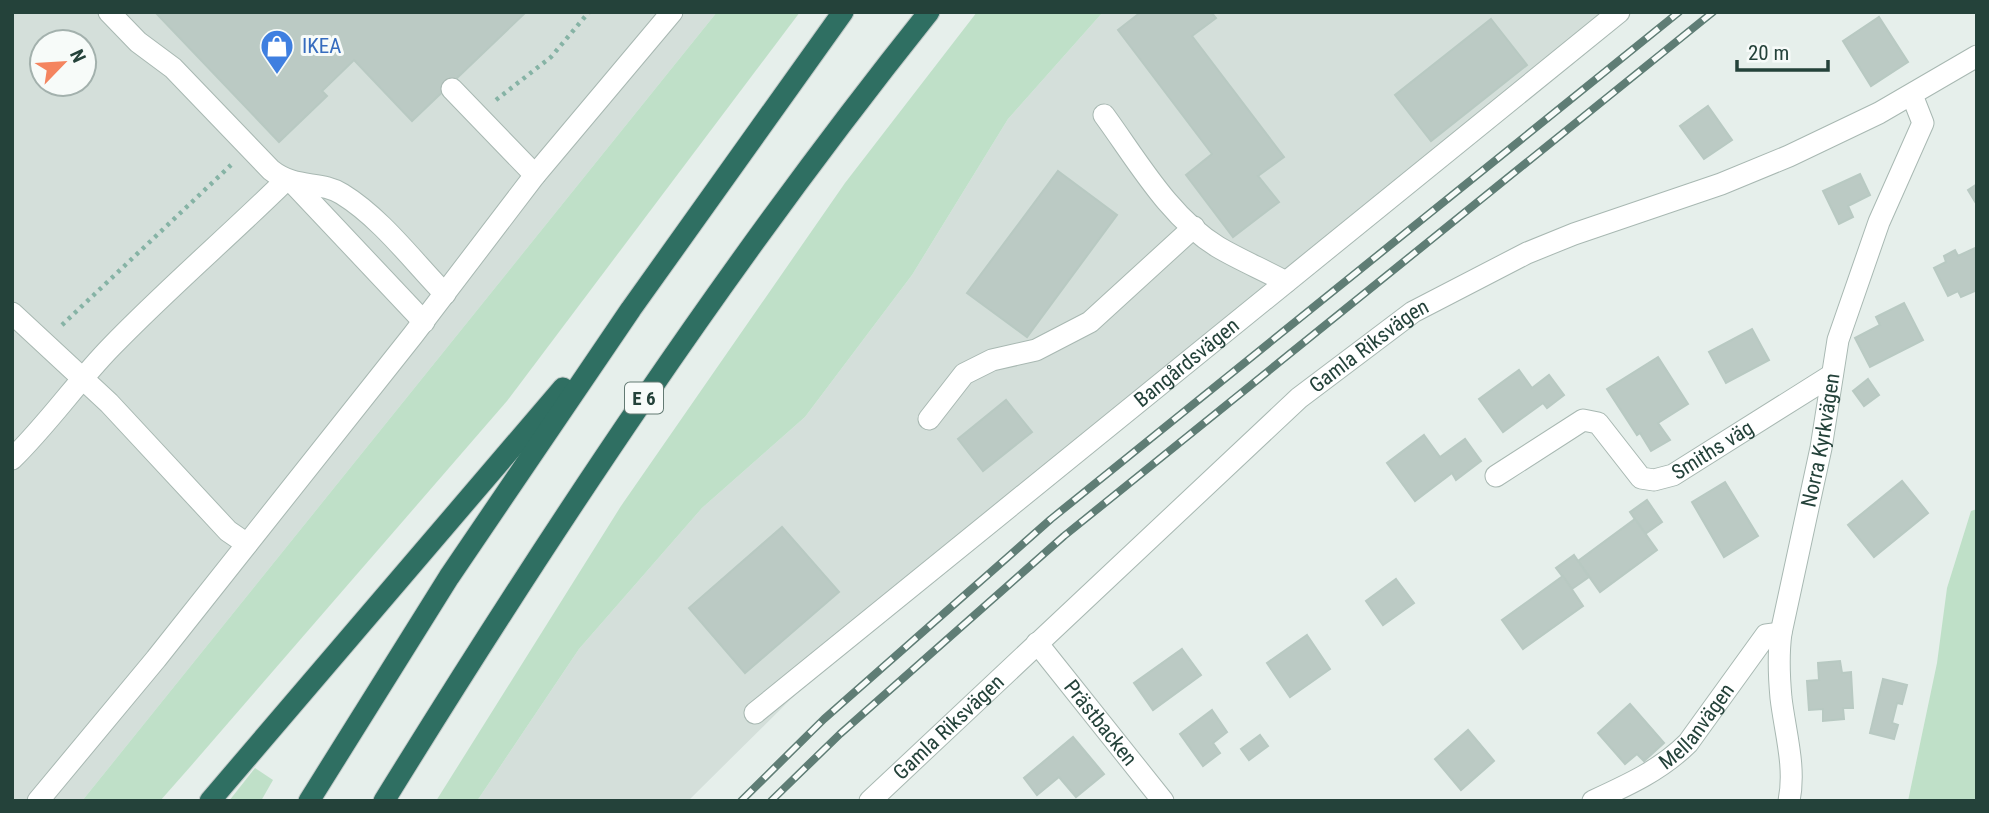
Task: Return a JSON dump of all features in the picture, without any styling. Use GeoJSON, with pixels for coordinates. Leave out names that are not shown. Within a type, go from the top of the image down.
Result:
{"type":"FeatureCollection","features":[{"type":"Feature","properties":{"kind":"highway"},"geometry":{"type":"LineString","coordinates":[[310,801],[449,577],[631,309],[843,12]]}},
{"type":"Feature","properties":{"kind":"highway","name":"E 6"},"geometry":{"type":"LineString","coordinates":[[384,801],[497,618],[678,348],[879,74],[929,12]]}},
{"type":"Feature","properties":{"kind":"highway"},"geometry":{"type":"LineString","coordinates":[[210,801],[631,309]]}},
{"type":"Feature","properties":{"kind":"street"},"geometry":{"type":"LineString","coordinates":[[109,12],[138,42],[173,68],[289,182],[424,322]]}},
{"type":"Feature","properties":{"kind":"street"},"geometry":{"type":"LineString","coordinates":[[38,801],[424,322],[535,175],[672,12]]}},
{"type":"Feature","properties":{"kind":"street","name":"Bangårdsvägen"},"geometry":{"type":"LineString","coordinates":[[755,713],[1286,282],[1606,16]]}},
{"type":"Feature","properties":{"kind":"street","name":"Gamla Riksvägen"},"geometry":{"type":"LineString","coordinates":[[870,801],[1298,398],[1413,312],[1527,253],[1789,156],[1912,95],[1977,56]]}},
{"type":"Feature","properties":{"kind":"street"},"geometry":{"type":"LineString","coordinates":[[453,89],[535,175]]}},
{"type":"Feature","properties":{"kind":"street","name":"Norra Kyrkvägen"},"geometry":{"type":"LineString","coordinates":[[1789,801],[1792,785],[1778,658],[1781,633],[1850,298],[1879,222],[1923,123],[1912,95]]}},
{"type":"Feature","properties":{"kind":"street"},"geometry":{"type":"LineString","coordinates":[[1104,116],[1160,192],[1194,227],[1216,246],[1286,282]]}},
{"type":"Feature","properties":{"kind":"street"},"geometry":{"type":"LineString","coordinates":[[289,182],[340,192],[367,214],[445,294]]}},
{"type":"Feature","properties":{"kind":"street"},"geometry":{"type":"LineString","coordinates":[[12,459],[43,429],[82,379],[152,304],[289,182]]}},
{"type":"Feature","properties":{"kind":"street"},"geometry":{"type":"LineString","coordinates":[[929,419],[964,374],[992,359],[1036,350],[1090,322],[1194,227]]}},
{"type":"Feature","properties":{"kind":"street"},"geometry":{"type":"LineString","coordinates":[[12,313],[82,379],[228,531],[247,544]]}},
{"type":"Feature","properties":{"kind":"street","name":"Smiths väg"},"geometry":{"type":"LineString","coordinates":[[1496,476],[1583,420],[1598,423],[1625,461],[1641,478],[1654,480],[1673,475],[1832,375]]}},
{"type":"Feature","properties":{"kind":"street","name":"Mellanvägen"},"geometry":{"type":"LineString","coordinates":[[1593,801],[1649,775],[1675,756],[1688,743],[1766,635],[1781,633]]}},
{"type":"Feature","properties":{"kind":"street","name":"Prästbacken"},"geometry":{"type":"LineString","coordinates":[[1038,643],[1163,801]]}},
{"type":"Feature","properties":{"kind":"path"},"geometry":{"type":"LineString","coordinates":[[476,114],[519,85],[551,57],[589,12]]}},
{"type":"Feature","properties":{"kind":"path"},"geometry":{"type":"LineString","coordinates":[[55,332],[240,158]]}},
{"type":"Feature","properties":{"kind":"shaded area"},"geometry":{"type":"Polygon","coordinates":[[[12,12],[717,12],[82,801],[12,801],[12,12]]]}},
{"type":"Feature","properties":{"kind":"shaded area"},"geometry":{"type":"Polygon","coordinates":[[[1103,12],[1603,12],[802,688],[688,801],[477,801],[579,649],[702,508],[805,417],[912,275],[1008,119],[1103,12]]]}},
{"type":"Feature","properties":{"kind":"green space"},"geometry":{"type":"Polygon","coordinates":[[[717,12],[800,12],[507,401],[160,801],[82,801],[717,12]]]}},
{"type":"Feature","properties":{"kind":"green space"},"geometry":{"type":"Polygon","coordinates":[[[977,12],[1103,12],[1008,119],[912,275],[805,417],[702,508],[579,649],[477,801],[436,801],[621,506],[845,183],[977,12]]]}},
{"type":"Feature","properties":{"kind":"green space"},"geometry":{"type":"Polygon","coordinates":[[[1977,509],[1977,801],[1908,801],[1937,663],[1947,588],[1971,511],[1977,509]]]}},
{"type":"Feature","properties":{"kind":"green space"},"geometry":{"type":"Polygon","coordinates":[[[255,768],[273,780],[261,801],[229,801],[255,768]]]}},
{"type":"Feature","properties":{"kind":"building","name":"IKEA"},"geometry":{"type":"Polygon","coordinates":[[[155,12],[526,12],[412,121],[354,60],[322,91],[327,96],[279,142],[155,12]]]}},
{"type":"Feature","properties":{"kind":"building"},"geometry":{"type":"Polygon","coordinates":[[[1141,12],[1211,12],[1216,18],[1192,36],[1284,157],[1258,176],[1279,202],[1233,237],[1186,175],[1212,154],[1118,30],[1141,12]]]}},
{"type":"Feature","properties":{"kind":"building"},"geometry":{"type":"Polygon","coordinates":[[[1879,17],[1908,62],[1871,86],[1843,41],[1879,17]]]}},
{"type":"Feature","properties":{"kind":"building"},"geometry":{"type":"Polygon","coordinates":[[[1491,19],[1527,65],[1431,141],[1395,95],[1491,19]]]}},
{"type":"Feature","properties":{"kind":"building"},"geometry":{"type":"Polygon","coordinates":[[[1708,106],[1732,140],[1704,159],[1680,126],[1708,106]]]}},
{"type":"Feature","properties":{"kind":"building"},"geometry":{"type":"Polygon","coordinates":[[[1058,171],[1117,215],[1027,337],[967,293],[1058,171]]]}},
{"type":"Feature","properties":{"kind":"building"},"geometry":{"type":"Polygon","coordinates":[[[1860,174],[1870,195],[1848,206],[1853,217],[1839,224],[1823,191],[1860,174]]]}},
{"type":"Feature","properties":{"kind":"building"},"geometry":{"type":"Polygon","coordinates":[[[1977,184],[1977,205],[1968,190],[1977,184]]]}},
{"type":"Feature","properties":{"kind":"building"},"geometry":{"type":"Polygon","coordinates":[[[1975,248],[1977,290],[1961,297],[1958,291],[1948,296],[1934,268],[1946,262],[1944,256],[1955,250],[1958,256],[1975,248]]]}},
{"type":"Feature","properties":{"kind":"building"},"geometry":{"type":"Polygon","coordinates":[[[1904,303],[1923,340],[1870,367],[1855,338],[1880,325],[1876,317],[1904,303]]]}},
{"type":"Feature","properties":{"kind":"building"},"geometry":{"type":"Polygon","coordinates":[[[1752,329],[1769,360],[1726,383],[1709,352],[1752,329]]]}},
{"type":"Feature","properties":{"kind":"building"},"geometry":{"type":"Polygon","coordinates":[[[1658,357],[1688,404],[1658,423],[1670,440],[1651,451],[1640,433],[1637,435],[1607,389],[1658,357]]]}},
{"type":"Feature","properties":{"kind":"building"},"geometry":{"type":"Polygon","coordinates":[[[1519,370],[1532,388],[1549,375],[1564,395],[1547,408],[1543,403],[1503,432],[1479,399],[1519,370]]]}},
{"type":"Feature","properties":{"kind":"building"},"geometry":{"type":"Polygon","coordinates":[[[1868,379],[1879,395],[1864,406],[1853,391],[1868,379]]]}},
{"type":"Feature","properties":{"kind":"building"},"geometry":{"type":"Polygon","coordinates":[[[1006,400],[1032,432],[983,471],[958,439],[1006,400]]]}},
{"type":"Feature","properties":{"kind":"building"},"geometry":{"type":"Polygon","coordinates":[[[1424,435],[1440,457],[1465,439],[1481,461],[1456,480],[1452,473],[1415,501],[1387,463],[1424,435]]]}},
{"type":"Feature","properties":{"kind":"building"},"geometry":{"type":"Polygon","coordinates":[[[1902,481],[1928,513],[1874,557],[1848,525],[1902,481]]]}},
{"type":"Feature","properties":{"kind":"building"},"geometry":{"type":"Polygon","coordinates":[[[1725,482],[1758,536],[1724,557],[1692,502],[1725,482]]]}},
{"type":"Feature","properties":{"kind":"building"},"geometry":{"type":"Polygon","coordinates":[[[1647,500],[1662,522],[1645,534],[1630,512],[1647,500]]]}},
{"type":"Feature","properties":{"kind":"building"},"geometry":{"type":"Polygon","coordinates":[[[1635,519],[1657,550],[1600,592],[1578,561],[1635,519]]]}},
{"type":"Feature","properties":{"kind":"building"},"geometry":{"type":"Polygon","coordinates":[[[782,527],[839,592],[745,673],[689,608],[782,527]]]}},
{"type":"Feature","properties":{"kind":"building"},"geometry":{"type":"Polygon","coordinates":[[[1574,555],[1589,577],[1572,589],[1556,568],[1574,555]]]}},
{"type":"Feature","properties":{"kind":"building"},"geometry":{"type":"Polygon","coordinates":[[[1563,576],[1583,606],[1523,649],[1502,620],[1563,576]]]}},
{"type":"Feature","properties":{"kind":"building"},"geometry":{"type":"Polygon","coordinates":[[[1396,579],[1414,603],[1383,625],[1366,601],[1396,579]]]}},
{"type":"Feature","properties":{"kind":"building"},"geometry":{"type":"Polygon","coordinates":[[[1307,635],[1330,669],[1290,697],[1267,663],[1307,635]]]}},
{"type":"Feature","properties":{"kind":"building"},"geometry":{"type":"Polygon","coordinates":[[[1182,649],[1201,675],[1153,710],[1134,683],[1182,649]]]}},
{"type":"Feature","properties":{"kind":"building"},"geometry":{"type":"Polygon","coordinates":[[[1840,661],[1842,673],[1851,672],[1853,708],[1843,708],[1844,719],[1823,721],[1823,709],[1809,710],[1807,681],[1819,680],[1818,663],[1840,661]]]}},
{"type":"Feature","properties":{"kind":"building"},"geometry":{"type":"Polygon","coordinates":[[[1883,679],[1907,685],[1902,704],[1897,703],[1892,723],[1898,725],[1894,739],[1870,733],[1883,679]]]}},
{"type":"Feature","properties":{"kind":"building"},"geometry":{"type":"Polygon","coordinates":[[[1630,704],[1664,743],[1644,761],[1637,754],[1625,764],[1598,733],[1630,704]]]}},
{"type":"Feature","properties":{"kind":"building"},"geometry":{"type":"Polygon","coordinates":[[[1212,710],[1227,732],[1213,743],[1220,753],[1203,766],[1180,734],[1212,710]]]}},
{"type":"Feature","properties":{"kind":"building"},"geometry":{"type":"Polygon","coordinates":[[[1468,730],[1494,761],[1461,790],[1435,759],[1468,730]]]}},
{"type":"Feature","properties":{"kind":"building"},"geometry":{"type":"Polygon","coordinates":[[[1260,735],[1268,746],[1249,760],[1241,749],[1260,735]]]}},
{"type":"Feature","properties":{"kind":"building"},"geometry":{"type":"Polygon","coordinates":[[[1073,737],[1104,774],[1076,797],[1059,777],[1037,795],[1024,778],[1073,737]]]}},
{"type":"Feature","properties":{"kind":"railway"},"geometry":{"type":"LineString","coordinates":[[741,801],[824,719],[1051,519],[1679,12]]}},
{"type":"Feature","properties":{"kind":"railway"},"geometry":{"type":"LineString","coordinates":[[771,801],[840,734],[1064,536],[1713,12]]}},
{"type":"Feature","properties":{"kind":"place","name":"IKEA"},"geometry":{"type":"Point","coordinates":[277,76]}}]}
